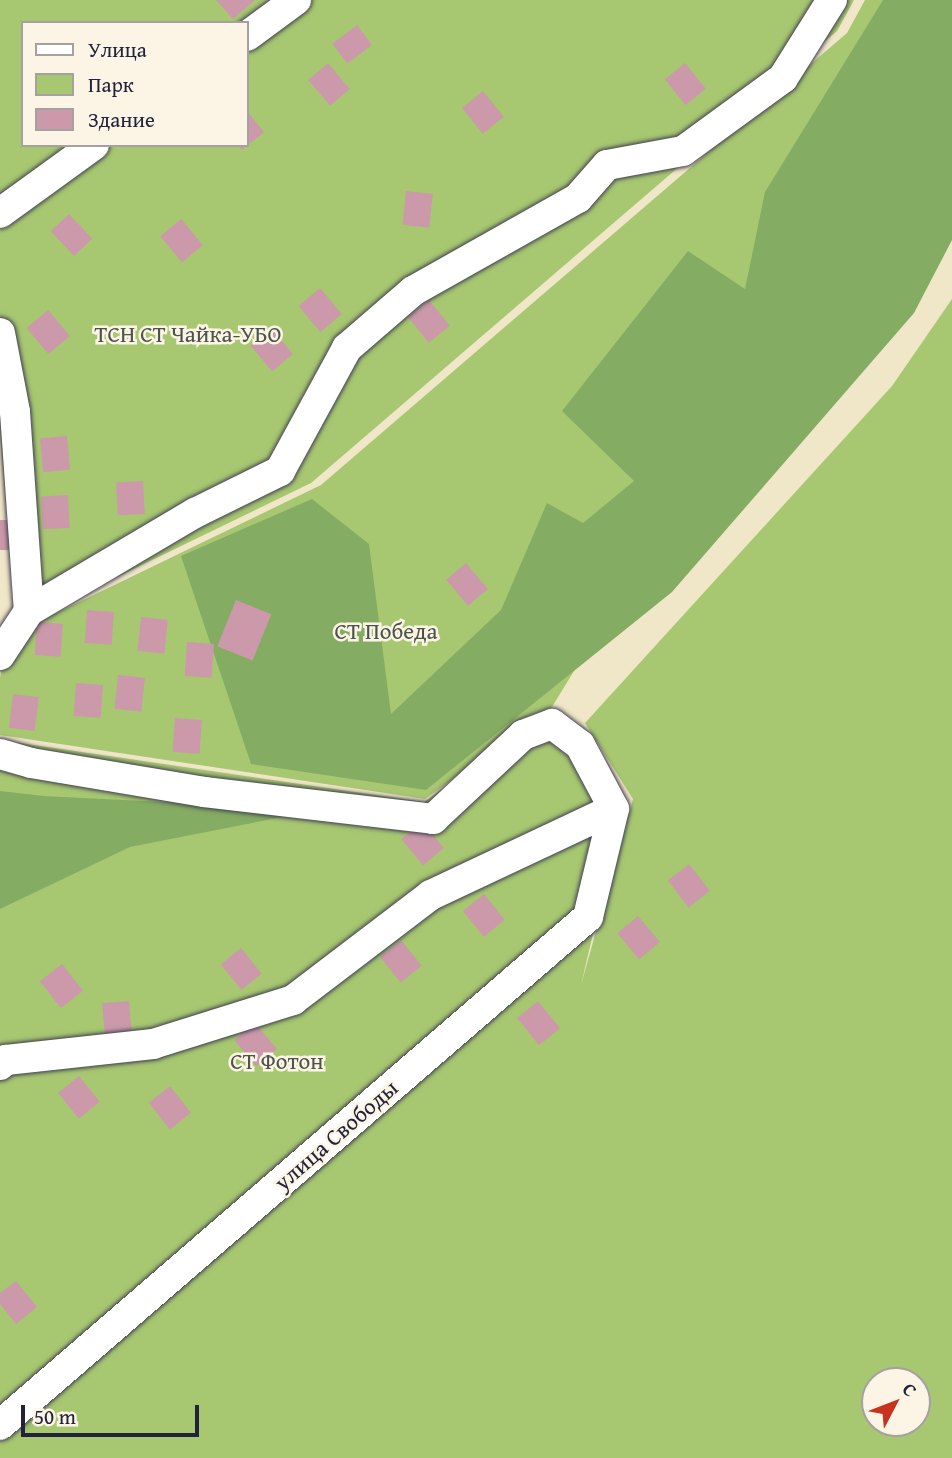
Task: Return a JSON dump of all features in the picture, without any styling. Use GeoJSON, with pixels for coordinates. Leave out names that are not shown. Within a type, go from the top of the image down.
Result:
{"type":"FeatureCollection","features":[{"type":"Feature","properties":{"kind":"street"},"geometry":{"type":"LineString","coordinates":[[248,35],[296,0]]}},
{"type":"Feature","properties":{"kind":"street"},"geometry":{"type":"LineString","coordinates":[[0,655],[30,611],[195,513],[280,471],[347,348],[414,291],[578,198],[607,165],[683,150],[783,78],[832,0]]}},
{"type":"Feature","properties":{"kind":"street"},"geometry":{"type":"LineString","coordinates":[[0,213],[91,147]]}},
{"type":"Feature","properties":{"kind":"street"},"geometry":{"type":"LineString","coordinates":[[0,333],[30,611]]}},
{"type":"Feature","properties":{"kind":"street"},"geometry":{"type":"LineString","coordinates":[[0,754],[31,763],[204,792],[433,819],[523,735],[552,724],[580,744],[614,809],[431,895],[293,1000],[153,1044],[6,1060],[0,1065]]}},
{"type":"Feature","properties":{"kind":"street","name":"улица Свободы"},"geometry":{"type":"LineString","coordinates":[[0,1425],[588,917],[614,809]]}},
{"type":"Feature","properties":{"kind":"green space","name":"ТСН СТ Чайка-УБО"},"geometry":{"type":"Polygon","coordinates":[[[0,0],[854,0],[837,31],[311,483],[16,626],[0,433],[0,0]]]}},
{"type":"Feature","properties":{"kind":"green space","name":"СТ Победа"},"geometry":{"type":"Polygon","coordinates":[[[865,0],[952,0],[952,52],[552,707],[425,799],[0,735],[0,677],[11,635],[321,485],[847,33],[865,0]]]}},
{"type":"Feature","properties":{"kind":"green space"},"geometry":{"type":"Polygon","coordinates":[[[883,0],[952,0],[952,240],[914,313],[672,592],[426,790],[251,764],[181,556],[312,499],[369,544],[391,714],[501,610],[547,503],[583,523],[634,481],[562,411],[688,251],[745,289],[765,192],[883,0]]]}},
{"type":"Feature","properties":{"kind":"green space","name":"СТ Фотон"},"geometry":{"type":"Polygon","coordinates":[[[952,299],[952,1458],[0,1458],[0,740],[424,802],[555,709],[583,737],[623,806],[581,985],[633,799],[585,723],[892,386],[952,299]]]}},
{"type":"Feature","properties":{"kind":"green space"},"geometry":{"type":"Polygon","coordinates":[[[0,791],[44,796],[318,810],[130,847],[0,909],[0,791]]]}},
{"type":"Feature","properties":{"kind":"building"},"geometry":{"type":"Polygon","coordinates":[[[216,0],[255,0],[233,19],[216,0]]]}},
{"type":"Feature","properties":{"kind":"building"},"geometry":{"type":"Polygon","coordinates":[[[357,25],[372,45],[347,64],[332,44],[357,25]]]}},
{"type":"Feature","properties":{"kind":"building"},"geometry":{"type":"Polygon","coordinates":[[[328,63],[350,89],[330,106],[308,80],[328,63]]]}},
{"type":"Feature","properties":{"kind":"building"},"geometry":{"type":"Polygon","coordinates":[[[685,63],[706,89],[686,105],[665,79],[685,63]]]}},
{"type":"Feature","properties":{"kind":"building"},"geometry":{"type":"Polygon","coordinates":[[[483,91],[504,117],[483,134],[462,108],[483,91]]]}},
{"type":"Feature","properties":{"kind":"building"},"geometry":{"type":"Polygon","coordinates":[[[248,112],[264,132],[248,145],[248,112]]]}},
{"type":"Feature","properties":{"kind":"building"},"geometry":{"type":"Polygon","coordinates":[[[406,191],[433,194],[429,228],[402,225],[406,191]]]}},
{"type":"Feature","properties":{"kind":"building"},"geometry":{"type":"Polygon","coordinates":[[[69,214],[92,239],[74,256],[51,231],[69,214]]]}},
{"type":"Feature","properties":{"kind":"building"},"geometry":{"type":"Polygon","coordinates":[[[181,219],[203,245],[182,262],[160,236],[181,219]]]}},
{"type":"Feature","properties":{"kind":"building"},"geometry":{"type":"Polygon","coordinates":[[[320,288],[342,314],[320,332],[299,306],[320,288]]]}},
{"type":"Feature","properties":{"kind":"building"},"geometry":{"type":"Polygon","coordinates":[[[429,300],[450,326],[429,343],[408,317],[429,300]]]}},
{"type":"Feature","properties":{"kind":"building"},"geometry":{"type":"Polygon","coordinates":[[[48,310],[70,336],[48,354],[27,328],[48,310]]]}},
{"type":"Feature","properties":{"kind":"building"},"geometry":{"type":"Polygon","coordinates":[[[271,328],[293,354],[272,371],[250,345],[271,328]]]}},
{"type":"Feature","properties":{"kind":"building"},"geometry":{"type":"Polygon","coordinates":[[[67,436],[70,470],[43,472],[40,438],[67,436]]]}},
{"type":"Feature","properties":{"kind":"building"},"geometry":{"type":"Polygon","coordinates":[[[143,481],[145,514],[118,515],[116,482],[143,481]]]}},
{"type":"Feature","properties":{"kind":"building"},"geometry":{"type":"Polygon","coordinates":[[[68,495],[70,528],[43,529],[41,496],[68,495]]]}},
{"type":"Feature","properties":{"kind":"building"},"geometry":{"type":"Polygon","coordinates":[[[0,520],[19,520],[19,550],[0,550],[0,520]]]}},
{"type":"Feature","properties":{"kind":"building"},"geometry":{"type":"Polygon","coordinates":[[[466,563],[488,589],[468,606],[446,580],[466,563]]]}},
{"type":"Feature","properties":{"kind":"building"},"geometry":{"type":"Polygon","coordinates":[[[236,600],[271,614],[253,661],[217,646],[236,600]]]}},
{"type":"Feature","properties":{"kind":"building"},"geometry":{"type":"Polygon","coordinates":[[[87,610],[114,612],[112,645],[85,643],[87,610]]]}},
{"type":"Feature","properties":{"kind":"building"},"geometry":{"type":"Polygon","coordinates":[[[141,617],[168,620],[164,654],[137,651],[141,617]]]}},
{"type":"Feature","properties":{"kind":"building"},"geometry":{"type":"Polygon","coordinates":[[[37,622],[63,624],[61,657],[35,655],[37,622]]]}},
{"type":"Feature","properties":{"kind":"building"},"geometry":{"type":"Polygon","coordinates":[[[187,642],[214,644],[212,678],[185,676],[187,642]]]}},
{"type":"Feature","properties":{"kind":"building"},"geometry":{"type":"Polygon","coordinates":[[[118,675],[145,678],[141,712],[114,709],[118,675]]]}},
{"type":"Feature","properties":{"kind":"building"},"geometry":{"type":"Polygon","coordinates":[[[76,683],[103,685],[101,718],[74,716],[76,683]]]}},
{"type":"Feature","properties":{"kind":"building"},"geometry":{"type":"Polygon","coordinates":[[[13,694],[39,697],[35,731],[9,728],[13,694]]]}},
{"type":"Feature","properties":{"kind":"building"},"geometry":{"type":"Polygon","coordinates":[[[175,718],[202,720],[200,754],[173,752],[175,718]]]}},
{"type":"Feature","properties":{"kind":"building"},"geometry":{"type":"Polygon","coordinates":[[[422,822],[444,848],[423,865],[401,839],[422,822]]]}},
{"type":"Feature","properties":{"kind":"building"},"geometry":{"type":"Polygon","coordinates":[[[689,864],[710,891],[689,907],[668,881],[689,864]]]}},
{"type":"Feature","properties":{"kind":"building"},"geometry":{"type":"Polygon","coordinates":[[[484,894],[505,920],[484,937],[463,911],[484,894]]]}},
{"type":"Feature","properties":{"kind":"building"},"geometry":{"type":"Polygon","coordinates":[[[638,916],[660,942],[639,959],[617,933],[638,916]]]}},
{"type":"Feature","properties":{"kind":"building"},"geometry":{"type":"Polygon","coordinates":[[[401,940],[422,966],[401,983],[380,957],[401,940]]]}},
{"type":"Feature","properties":{"kind":"building"},"geometry":{"type":"Polygon","coordinates":[[[241,948],[262,974],[242,990],[221,964],[241,948]]]}},
{"type":"Feature","properties":{"kind":"building"},"geometry":{"type":"Polygon","coordinates":[[[62,964],[83,991],[61,1008],[40,981],[62,964]]]}},
{"type":"Feature","properties":{"kind":"building"},"geometry":{"type":"Polygon","coordinates":[[[129,1001],[132,1034],[105,1036],[102,1003],[129,1001]]]}},
{"type":"Feature","properties":{"kind":"building"},"geometry":{"type":"Polygon","coordinates":[[[538,1001],[560,1028],[539,1045],[517,1018],[538,1001]]]}},
{"type":"Feature","properties":{"kind":"building"},"geometry":{"type":"Polygon","coordinates":[[[255,1023],[277,1049],[256,1066],[234,1040],[255,1023]]]}},
{"type":"Feature","properties":{"kind":"building"},"geometry":{"type":"Polygon","coordinates":[[[79,1076],[100,1102],[79,1119],[58,1093],[79,1076]]]}},
{"type":"Feature","properties":{"kind":"building"},"geometry":{"type":"Polygon","coordinates":[[[170,1086],[191,1113],[170,1129],[149,1103],[170,1086]]]}},
{"type":"Feature","properties":{"kind":"building"},"geometry":{"type":"Polygon","coordinates":[[[16,1281],[37,1307],[16,1324],[0,1304],[0,1293],[16,1281]]]}}]}
